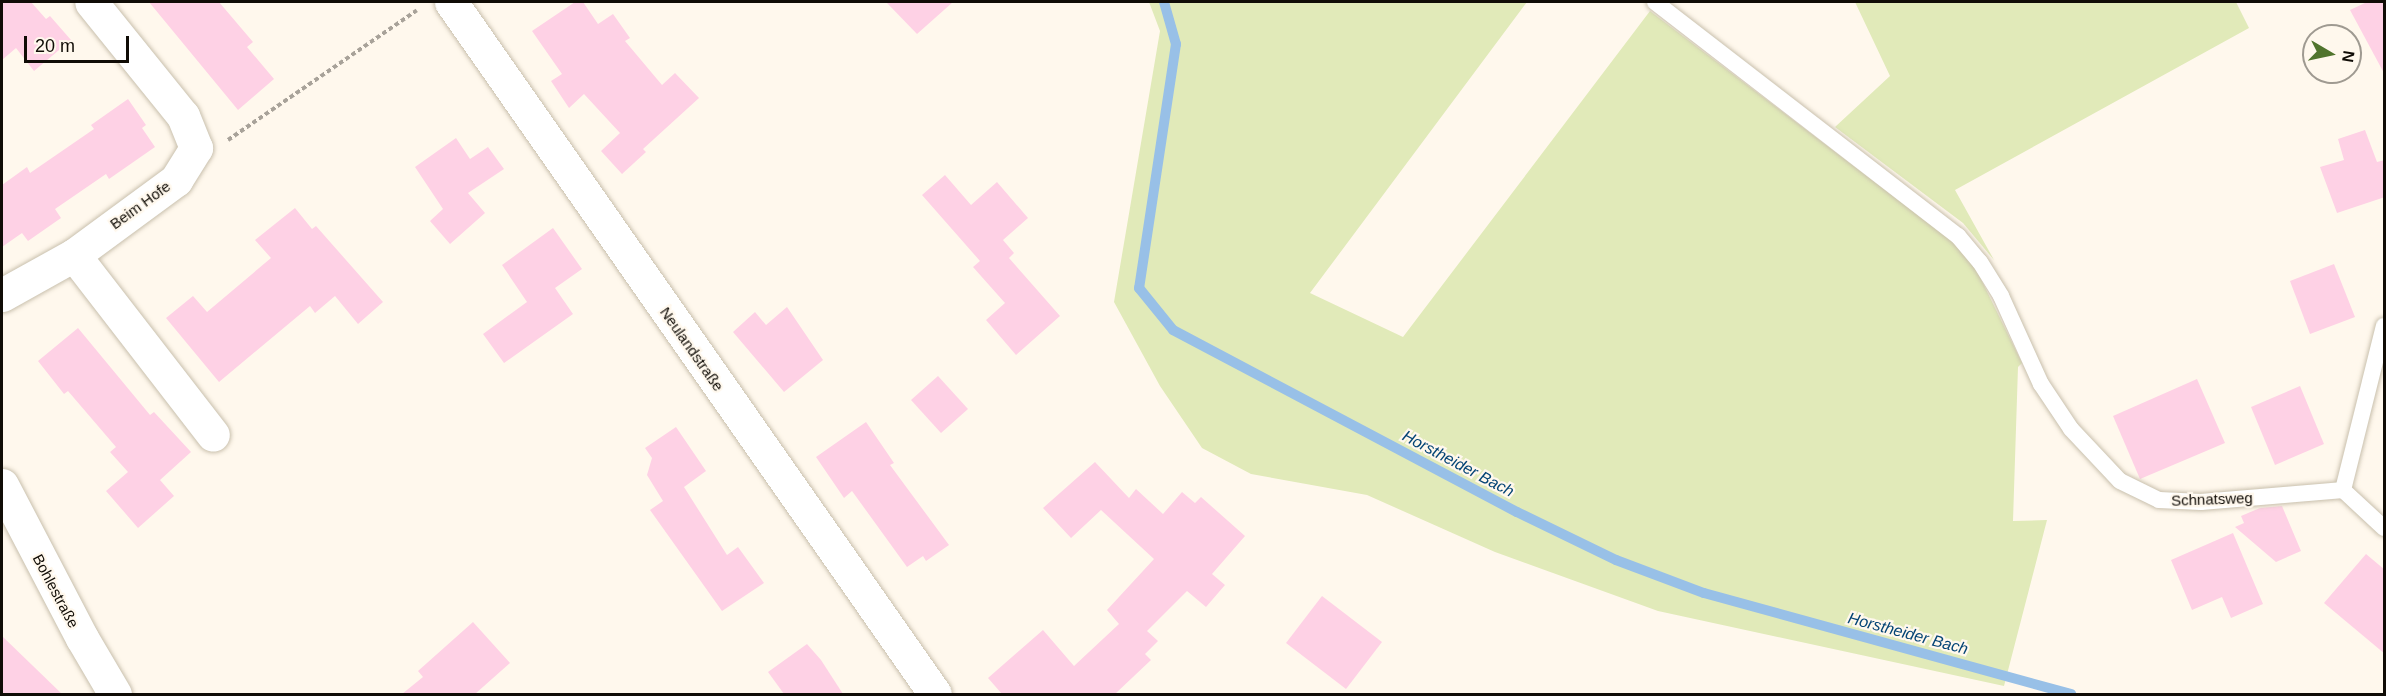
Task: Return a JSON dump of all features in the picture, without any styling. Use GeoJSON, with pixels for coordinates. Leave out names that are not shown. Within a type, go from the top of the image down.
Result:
{"type":"FeatureCollection","features":[{"type":"Feature","properties":{"kind":"street"},"geometry":{"type":"LineString","coordinates":[[91,2],[183,116],[196,148]]}},
{"type":"Feature","properties":{"kind":"street","name":"Neulandstraße"},"geometry":{"type":"LineString","coordinates":[[452,2],[935,694]]}},
{"type":"Feature","properties":{"kind":"street","name":"Beim Hofe"},"geometry":{"type":"LineString","coordinates":[[2,295],[74,255],[176,180],[196,148]]}},
{"type":"Feature","properties":{"kind":"street"},"geometry":{"type":"LineString","coordinates":[[74,255],[213,435]]}},
{"type":"Feature","properties":{"kind":"street","name":"Bohlestraße"},"geometry":{"type":"LineString","coordinates":[[2,485],[82,638],[115,694]]}},
{"type":"Feature","properties":{"kind":"lane","name":"Schnatsweg"},"geometry":{"type":"LineString","coordinates":[[1655,2],[1958,236],[1980,262],[2001,296],[2041,384],[2072,429],[2120,481],[2159,500],[2201,502],[2343,490]]}},
{"type":"Feature","properties":{"kind":"lane"},"geometry":{"type":"LineString","coordinates":[[2385,326],[2343,490],[2385,528]]}},
{"type":"Feature","properties":{"kind":"path"},"geometry":{"type":"LineString","coordinates":[[196,148],[216,146],[235,136],[419,8]]}},
{"type":"Feature","properties":{"kind":"green space"},"geometry":{"type":"Polygon","coordinates":[[[1149,2],[1527,2],[1310,293],[1403,337],[1650,11],[1952,241],[1975,267],[2022,363],[2018,367],[2013,521],[2047,520],[2004,686],[1658,611],[1495,552],[1367,495],[1251,474],[1202,448],[1160,386],[1114,302],[1160,31],[1149,2]]]}},
{"type":"Feature","properties":{"kind":"green space"},"geometry":{"type":"Polygon","coordinates":[[[1855,2],[2236,2],[2249,28],[1955,190],[1994,260],[1963,223],[1835,127],[1890,76],[1855,2]]]}},
{"type":"Feature","properties":{"kind":"building"},"geometry":{"type":"Polygon","coordinates":[[[2,2],[31,2],[46,19],[50,16],[71,40],[34,71],[16,48],[2,60],[2,2]]]}},
{"type":"Feature","properties":{"kind":"building"},"geometry":{"type":"Polygon","coordinates":[[[149,2],[219,2],[253,42],[247,47],[274,79],[238,110],[149,2]]]}},
{"type":"Feature","properties":{"kind":"building"},"geometry":{"type":"Polygon","coordinates":[[[575,2],[583,2],[598,24],[613,14],[630,38],[625,41],[662,85],[675,73],[699,98],[643,149],[646,152],[622,174],[601,151],[620,133],[584,94],[569,108],[551,81],[562,74],[532,31],[575,2]]]}},
{"type":"Feature","properties":{"kind":"building"},"geometry":{"type":"Polygon","coordinates":[[[886,2],[953,2],[917,34],[886,2]]]}},
{"type":"Feature","properties":{"kind":"building"},"geometry":{"type":"Polygon","coordinates":[[[2367,2],[2385,2],[2385,75],[2362,32],[2362,24],[2358,24],[2350,10],[2367,2]]]}},
{"type":"Feature","properties":{"kind":"building"},"geometry":{"type":"Polygon","coordinates":[[[128,99],[146,125],[142,128],[155,147],[109,179],[106,174],[55,209],[61,218],[28,241],[22,233],[2,247],[2,185],[27,167],[30,173],[94,129],[91,125],[128,99]]]}},
{"type":"Feature","properties":{"kind":"building"},"geometry":{"type":"Polygon","coordinates":[[[2365,130],[2377,162],[2385,160],[2385,197],[2337,213],[2320,167],[2344,160],[2338,139],[2365,130]]]}},
{"type":"Feature","properties":{"kind":"building"},"geometry":{"type":"Polygon","coordinates":[[[456,138],[470,159],[488,147],[504,169],[468,193],[485,213],[450,244],[430,221],[443,209],[415,167],[456,138]]]}},
{"type":"Feature","properties":{"kind":"building"},"geometry":{"type":"Polygon","coordinates":[[[945,175],[971,205],[997,182],[1028,218],[1003,240],[1014,253],[1009,258],[1060,316],[1016,355],[986,320],[1005,303],[973,267],[980,261],[922,195],[945,175]]]}},
{"type":"Feature","properties":{"kind":"building"},"geometry":{"type":"Polygon","coordinates":[[[295,208],[312,229],[316,226],[383,302],[358,324],[335,296],[315,313],[310,306],[219,382],[166,318],[193,296],[207,312],[271,258],[255,240],[295,208]]]}},
{"type":"Feature","properties":{"kind":"building"},"geometry":{"type":"Polygon","coordinates":[[[553,228],[582,269],[555,288],[573,314],[504,363],[483,334],[527,302],[502,265],[553,228]]]}},
{"type":"Feature","properties":{"kind":"building"},"geometry":{"type":"Polygon","coordinates":[[[2334,264],[2355,317],[2310,334],[2290,281],[2334,264]]]}},
{"type":"Feature","properties":{"kind":"building"},"geometry":{"type":"Polygon","coordinates":[[[787,307],[823,360],[784,392],[733,332],[755,312],[766,325],[787,307]]]}},
{"type":"Feature","properties":{"kind":"building"},"geometry":{"type":"Polygon","coordinates":[[[78,328],[150,415],[154,412],[191,452],[160,480],[174,496],[138,528],[106,491],[128,472],[110,452],[116,447],[68,391],[64,394],[38,361],[78,328]]]}},
{"type":"Feature","properties":{"kind":"building"},"geometry":{"type":"Polygon","coordinates":[[[938,376],[968,409],[941,433],[911,400],[938,376]]]}},
{"type":"Feature","properties":{"kind":"building"},"geometry":{"type":"Polygon","coordinates":[[[2197,379],[2225,443],[2140,479],[2113,416],[2197,379]]]}},
{"type":"Feature","properties":{"kind":"building"},"geometry":{"type":"Polygon","coordinates":[[[2300,386],[2324,444],[2275,465],[2251,407],[2300,386]]]}},
{"type":"Feature","properties":{"kind":"building"},"geometry":{"type":"Polygon","coordinates":[[[866,422],[894,463],[890,465],[949,545],[926,561],[923,556],[907,567],[852,491],[844,498],[816,457],[866,422]]]}},
{"type":"Feature","properties":{"kind":"building"},"geometry":{"type":"Polygon","coordinates":[[[676,427],[706,471],[684,487],[727,555],[738,547],[764,583],[722,611],[650,510],[663,501],[647,475],[652,458],[645,448],[676,427]]]}},
{"type":"Feature","properties":{"kind":"building"},"geometry":{"type":"Polygon","coordinates":[[[1095,462],[1129,498],[1136,489],[1163,514],[1182,492],[1195,503],[1201,497],[1245,536],[1212,574],[1225,585],[1206,607],[1187,591],[1147,631],[1158,641],[1145,654],[1151,660],[1115,694],[1002,694],[988,678],[1043,630],[1074,666],[1119,624],[1107,610],[1154,559],[1101,510],[1071,538],[1043,508],[1095,462]]]}},
{"type":"Feature","properties":{"kind":"building"},"geometry":{"type":"Polygon","coordinates":[[[2282,506],[2301,551],[2276,562],[2235,527],[2244,523],[2241,516],[2260,508],[2282,506]]]}},
{"type":"Feature","properties":{"kind":"building"},"geometry":{"type":"Polygon","coordinates":[[[2233,533],[2263,604],[2231,618],[2222,597],[2192,610],[2171,560],[2233,533]]]}},
{"type":"Feature","properties":{"kind":"building"},"geometry":{"type":"Polygon","coordinates":[[[2366,554],[2385,570],[2385,654],[2324,603],[2366,554]]]}},
{"type":"Feature","properties":{"kind":"building"},"geometry":{"type":"Polygon","coordinates":[[[1322,596],[1382,642],[1346,689],[1286,643],[1322,596]]]}},
{"type":"Feature","properties":{"kind":"building"},"geometry":{"type":"Polygon","coordinates":[[[473,622],[510,663],[475,694],[402,694],[423,677],[418,671],[473,622]]]}},
{"type":"Feature","properties":{"kind":"building"},"geometry":{"type":"Polygon","coordinates":[[[2,636],[62,694],[2,694],[2,636]]]}},
{"type":"Feature","properties":{"kind":"building"},"geometry":{"type":"Polygon","coordinates":[[[807,644],[821,660],[843,694],[784,694],[768,672],[807,644]]]}},
{"type":"Feature","properties":{"kind":"waterway","name":"Horstheider Bach"},"geometry":{"type":"LineString","coordinates":[[1164,2],[1176,44],[1139,288],[1173,330],[1517,512],[1616,560],[1704,593],[2071,694]]}}]}
